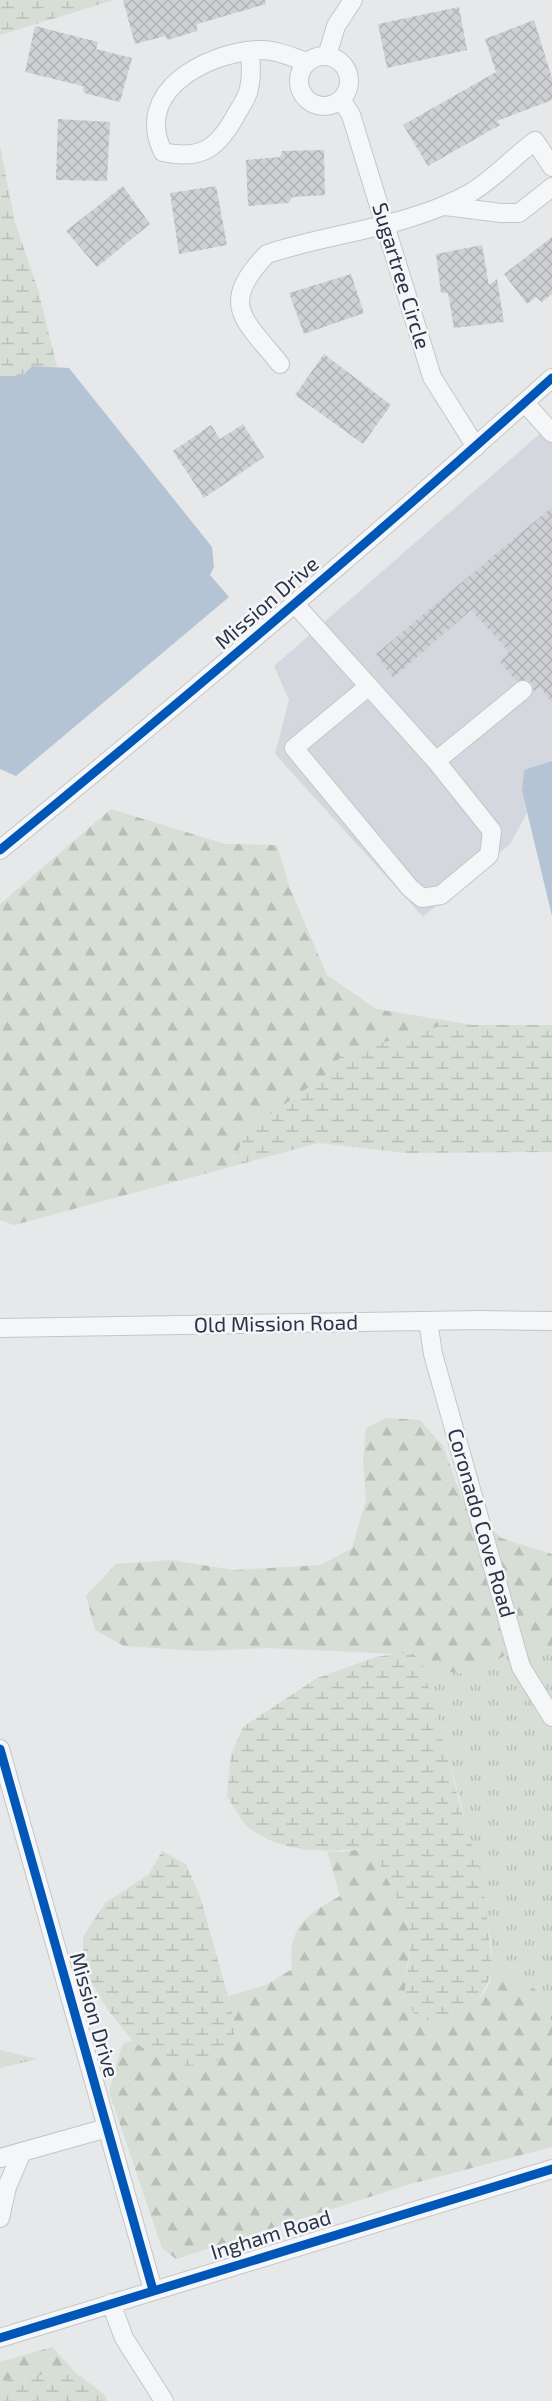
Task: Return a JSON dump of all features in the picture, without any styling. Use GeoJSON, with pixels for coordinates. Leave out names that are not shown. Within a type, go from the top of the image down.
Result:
{"type":"FeatureCollection","features":[{"type":"Feature","properties":{"kind":"street"},"geometry":{"type":"LineString","coordinates":[[327,56],[336,26],[352,0]]}},
{"type":"Feature","properties":{"kind":"street"},"geometry":{"type":"LineString","coordinates":[[250,51],[249,90],[227,132],[211,148],[198,153],[181,156],[164,153],[157,139],[156,124],[161,103],[173,83],[201,65],[250,51],[279,52],[307,62]]}},
{"type":"Feature","properties":{"kind":"street"},"geometry":{"type":"LineString","coordinates":[[327,56],[340,62],[347,74],[348,87],[341,99],[323,106],[309,101],[304,96],[299,82],[307,62],[313,58],[327,56]]}},
{"type":"Feature","properties":{"kind":"street","name":"Sugartree Circle"},"geometry":{"type":"LineString","coordinates":[[341,99],[351,115],[432,377],[476,447]]}},
{"type":"Feature","properties":{"kind":"street"},"geometry":{"type":"LineString","coordinates":[[280,364],[240,314],[237,299],[254,267],[267,254],[385,225],[445,206],[472,191],[534,141],[552,167]]}},
{"type":"Feature","properties":{"kind":"street"},"geometry":{"type":"LineString","coordinates":[[445,206],[519,213],[552,187]]}},
{"type":"Feature","properties":{"kind":"street","name":"Mission Drive"},"geometry":{"type":"LineString","coordinates":[[0,850],[132,742],[476,447],[552,378]]}},
{"type":"Feature","properties":{"kind":"street"},"geometry":{"type":"LineString","coordinates":[[525,403],[552,433]]}},
{"type":"Feature","properties":{"kind":"street"},"geometry":{"type":"LineString","coordinates":[[294,603],[369,686],[436,761],[492,831],[489,855],[441,896],[422,898],[410,888],[294,748],[369,686]]}},
{"type":"Feature","properties":{"kind":"street"},"geometry":{"type":"LineString","coordinates":[[436,761],[523,690]]}},
{"type":"Feature","properties":{"kind":"street","name":"Coronado Cove Road"},"geometry":{"type":"LineString","coordinates":[[428,1321],[433,1354],[521,1667],[552,1717]]}},
{"type":"Feature","properties":{"kind":"street","name":"Old Mission Road"},"geometry":{"type":"LineString","coordinates":[[0,1328],[552,1321]]}},
{"type":"Feature","properties":{"kind":"street","name":"Mission Drive"},"geometry":{"type":"LineString","coordinates":[[0,1749],[153,2290]]}},
{"type":"Feature","properties":{"kind":"street"},"geometry":{"type":"LineString","coordinates":[[0,2158],[107,2128]]}},
{"type":"Feature","properties":{"kind":"street"},"geometry":{"type":"LineString","coordinates":[[0,2218],[8,2187],[22,2152]]}},
{"type":"Feature","properties":{"kind":"street","name":"Ingham Road"},"geometry":{"type":"LineString","coordinates":[[0,2338],[552,2169]]}},
{"type":"Feature","properties":{"kind":"street"},"geometry":{"type":"LineString","coordinates":[[111,2303],[124,2338],[164,2401]]}},
{"type":"Feature","properties":{"kind":"shaded area"},"geometry":{"type":"Polygon","coordinates":[[[552,423],[552,761],[524,771],[522,791],[527,813],[510,844],[423,917],[275,754],[289,700],[274,666],[552,423]]]}},
{"type":"Feature","properties":{"kind":"green space"},"geometry":{"type":"Polygon","coordinates":[[[0,0],[114,0],[0,35],[0,0]]]}},
{"type":"Feature","properties":{"kind":"green space"},"geometry":{"type":"Polygon","coordinates":[[[0,146],[15,223],[38,289],[57,367],[32,366],[22,376],[0,376],[0,146]]]}},
{"type":"Feature","properties":{"kind":"green space"},"geometry":{"type":"Polygon","coordinates":[[[111,809],[225,844],[277,845],[289,886],[327,975],[376,1009],[455,1022],[343,1054],[325,1076],[248,1130],[230,1167],[14,1225],[0,1220],[0,904],[111,809]]]}},
{"type":"Feature","properties":{"kind":"green space"},"geometry":{"type":"Polygon","coordinates":[[[455,1022],[473,1025],[552,1025],[552,1152],[406,1153],[319,1143],[230,1167],[248,1130],[325,1076],[343,1054],[455,1022]]]}},
{"type":"Feature","properties":{"kind":"green space"},"geometry":{"type":"Polygon","coordinates":[[[387,1418],[420,1420],[443,1446],[463,1501],[501,1538],[552,1554],[552,1647],[514,1650],[473,1674],[443,1672],[424,1677],[421,1661],[410,1652],[398,1654],[269,1648],[201,1651],[124,1646],[95,1630],[86,1596],[116,1564],[171,1560],[234,1570],[321,1565],[352,1548],[366,1500],[363,1461],[366,1428],[387,1418]]]}},
{"type":"Feature","properties":{"kind":"green space"},"geometry":{"type":"Polygon","coordinates":[[[552,1647],[552,2025],[543,2001],[531,1986],[492,1966],[491,1942],[460,1799],[424,1677],[443,1672],[473,1674],[514,1650],[552,1647]]]}},
{"type":"Feature","properties":{"kind":"green space"},"geometry":{"type":"Polygon","coordinates":[[[410,1652],[421,1660],[467,1830],[482,1875],[493,1973],[477,2002],[460,2013],[439,2022],[417,2018],[404,1997],[412,1935],[399,1902],[372,1848],[308,1850],[276,1843],[248,1827],[227,1796],[231,1755],[243,1727],[317,1678],[376,1657],[410,1652]]]}},
{"type":"Feature","properties":{"kind":"green space"},"geometry":{"type":"Polygon","coordinates":[[[372,1848],[399,1902],[412,1935],[406,1973],[439,2022],[476,2002],[488,1986],[492,1966],[524,1981],[538,1993],[543,2001],[552,2025],[552,2147],[407,2185],[176,2259],[162,2248],[109,2092],[122,2045],[132,2040],[168,2065],[232,2011],[228,1996],[266,1985],[292,1969],[293,1943],[301,1924],[308,1916],[340,1896],[327,1851],[372,1848]]]}},
{"type":"Feature","properties":{"kind":"green space"},"geometry":{"type":"Polygon","coordinates":[[[162,1851],[186,1864],[200,1896],[232,2011],[235,2046],[212,2065],[168,2065],[132,2040],[108,2010],[84,1969],[83,1937],[105,1903],[149,1874],[162,1851]]]}},
{"type":"Feature","properties":{"kind":"green space"},"geometry":{"type":"Polygon","coordinates":[[[0,2050],[38,2059],[0,2068],[0,2050]]]}},
{"type":"Feature","properties":{"kind":"green space"},"geometry":{"type":"Polygon","coordinates":[[[52,2347],[75,2372],[17,2377],[0,2383],[0,2362],[52,2347]]]}},
{"type":"Feature","properties":{"kind":"green space"},"geometry":{"type":"Polygon","coordinates":[[[75,2372],[106,2396],[107,2401],[0,2401],[0,2383],[17,2377],[75,2372]]]}},
{"type":"Feature","properties":{"kind":"water"},"geometry":{"type":"Polygon","coordinates":[[[32,366],[69,368],[212,547],[214,567],[210,575],[229,597],[16,776],[0,769],[0,376],[22,376],[32,366]]]}},
{"type":"Feature","properties":{"kind":"water"},"geometry":{"type":"Polygon","coordinates":[[[552,761],[552,916],[522,791],[524,770],[552,761]]]}},
{"type":"Feature","properties":{"kind":"building"},"geometry":{"type":"Polygon","coordinates":[[[123,0],[265,0],[266,4],[197,24],[197,31],[168,40],[165,36],[135,44],[123,0]]]}},
{"type":"Feature","properties":{"kind":"building"},"geometry":{"type":"Polygon","coordinates":[[[459,7],[467,50],[387,68],[378,24],[459,7]]]}},
{"type":"Feature","properties":{"kind":"building"},"geometry":{"type":"Polygon","coordinates":[[[534,20],[552,78],[552,100],[497,121],[500,125],[428,166],[403,125],[496,72],[485,39],[534,20]]]}},
{"type":"Feature","properties":{"kind":"building"},"geometry":{"type":"Polygon","coordinates":[[[35,26],[98,42],[96,49],[132,58],[120,102],[84,93],[83,86],[25,72],[35,26]]]}},
{"type":"Feature","properties":{"kind":"building"},"geometry":{"type":"Polygon","coordinates":[[[58,119],[110,122],[107,181],[56,180],[58,119]]]}},
{"type":"Feature","properties":{"kind":"building"},"geometry":{"type":"Polygon","coordinates":[[[324,150],[325,195],[293,197],[288,203],[248,206],[246,160],[280,157],[282,151],[324,150]]]}},
{"type":"Feature","properties":{"kind":"building"},"geometry":{"type":"Polygon","coordinates":[[[123,186],[150,224],[97,267],[66,231],[123,186]]]}},
{"type":"Feature","properties":{"kind":"building"},"geometry":{"type":"Polygon","coordinates":[[[216,186],[227,245],[179,254],[170,193],[216,186]]]}},
{"type":"Feature","properties":{"kind":"building"},"geometry":{"type":"Polygon","coordinates":[[[552,237],[552,294],[542,302],[536,297],[527,304],[504,274],[552,237]]]}},
{"type":"Feature","properties":{"kind":"building"},"geometry":{"type":"Polygon","coordinates":[[[482,245],[489,285],[497,279],[504,322],[454,328],[448,293],[441,293],[436,254],[482,245]]]}},
{"type":"Feature","properties":{"kind":"building"},"geometry":{"type":"Polygon","coordinates":[[[351,274],[364,313],[304,334],[289,293],[351,274]]]}},
{"type":"Feature","properties":{"kind":"building"},"geometry":{"type":"Polygon","coordinates":[[[324,354],[391,405],[363,444],[295,395],[324,354]]]}},
{"type":"Feature","properties":{"kind":"building"},"geometry":{"type":"Polygon","coordinates":[[[243,424],[264,457],[204,498],[173,451],[211,425],[220,439],[243,424]]]}},
{"type":"Feature","properties":{"kind":"building"},"geometry":{"type":"Polygon","coordinates":[[[552,507],[552,703],[540,687],[534,691],[532,683],[528,680],[516,681],[500,662],[509,652],[471,610],[393,678],[376,654],[552,507]]]}},
{"type":"Feature","properties":{"kind":"cycle path"},"geometry":{"type":"LineString","coordinates":[[0,850],[279,617],[552,378]]}},
{"type":"Feature","properties":{"kind":"cycle path"},"geometry":{"type":"LineString","coordinates":[[0,1749],[153,2290]]}},
{"type":"Feature","properties":{"kind":"cycle path"},"geometry":{"type":"LineString","coordinates":[[0,2338],[552,2169]]}}]}
